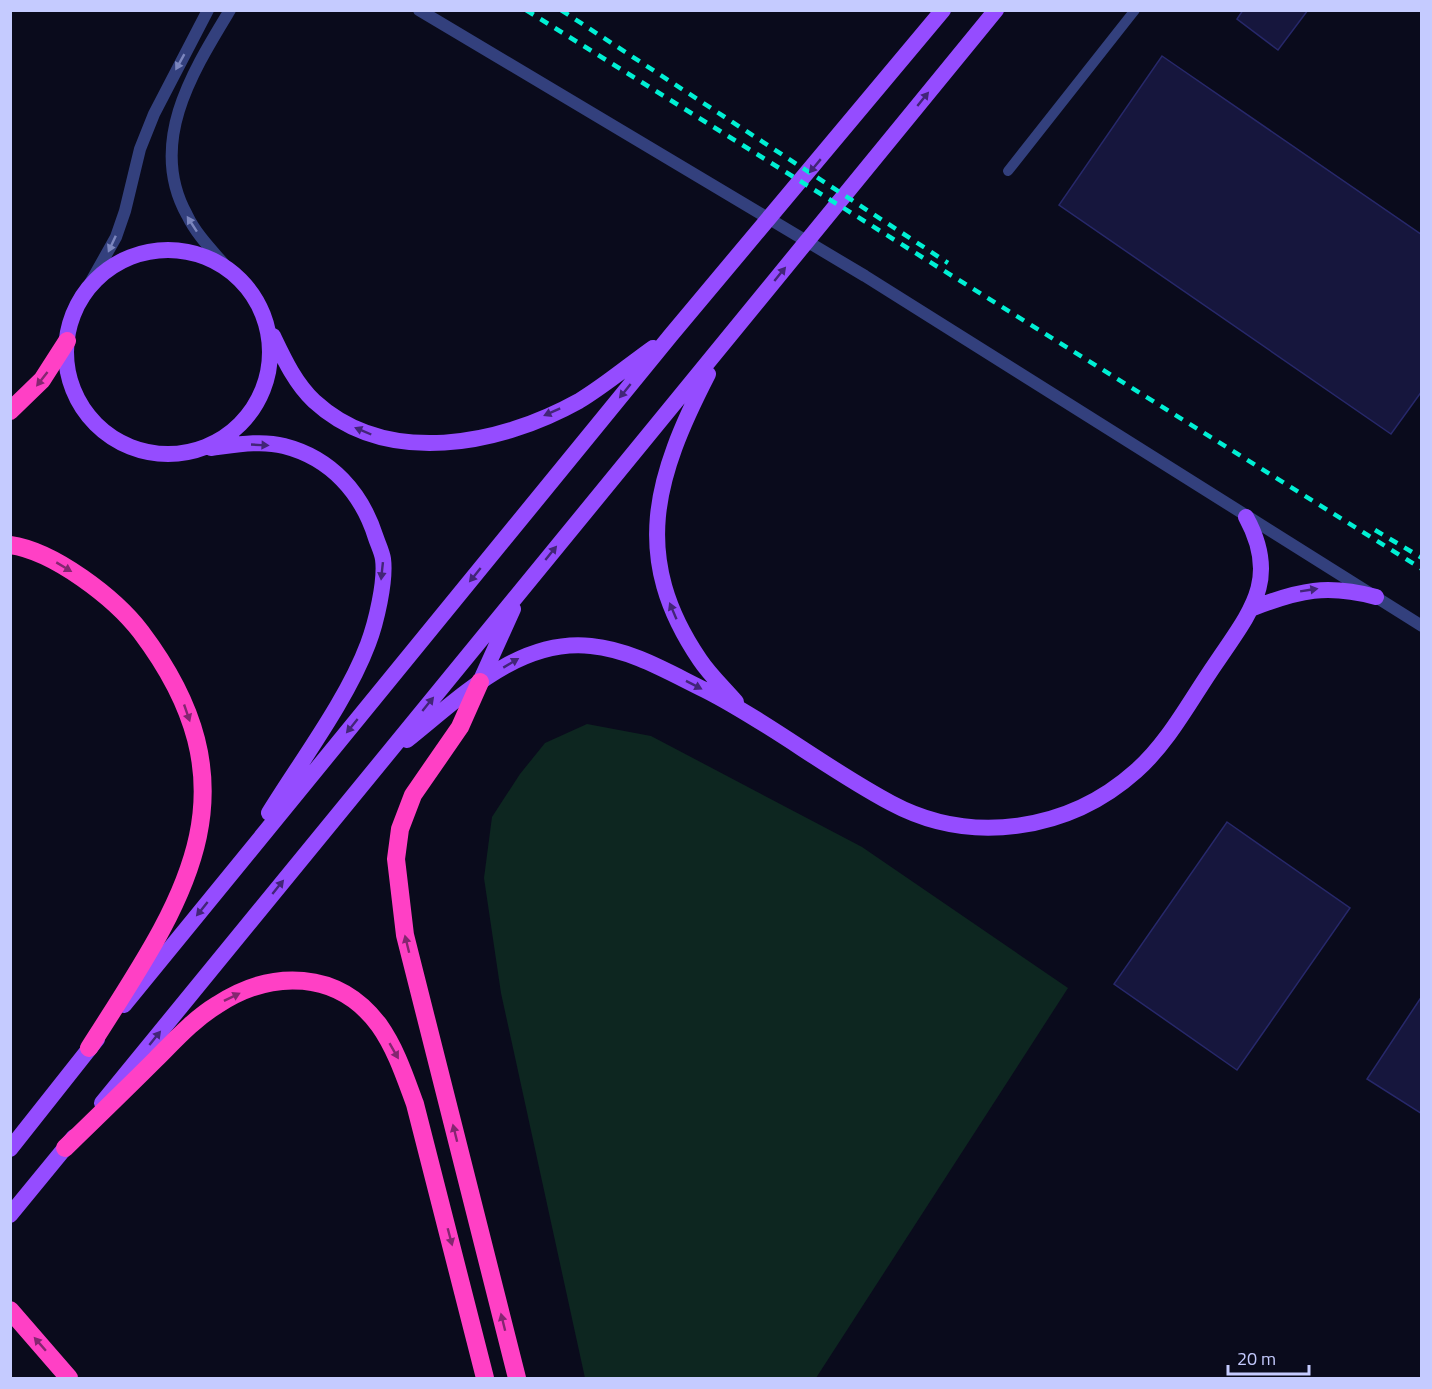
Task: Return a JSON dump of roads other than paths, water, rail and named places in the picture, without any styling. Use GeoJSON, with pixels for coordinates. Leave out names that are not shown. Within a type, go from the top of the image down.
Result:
{"type":"FeatureCollection","features":[{"type":"Feature","properties":{"kind":"highway"},"geometry":{"type":"LineString","coordinates":[[10,411],[42,380],[68,341]]}},
{"type":"Feature","properties":{"kind":"highway"},"geometry":{"type":"LineString","coordinates":[[10,545],[60,564],[99,590],[132,620],[161,659],[182,698],[201,753],[204,803],[195,857],[171,912],[141,967],[89,1048]]}},
{"type":"Feature","properties":{"kind":"highway"},"geometry":{"type":"LineString","coordinates":[[480,682],[460,727],[413,795],[400,829],[396,859],[405,935],[518,1378]]}},
{"type":"Feature","properties":{"kind":"highway"},"geometry":{"type":"LineString","coordinates":[[65,1149],[192,1024],[218,1004],[248,989],[276,981],[307,980],[335,988],[360,1005],[380,1026],[399,1061],[415,1104],[485,1378]]}},
{"type":"Feature","properties":{"kind":"highway"},"geometry":{"type":"LineString","coordinates":[[10,1310],[67,1376]]}},
{"type":"Feature","properties":{"kind":"main road"},"geometry":{"type":"LineString","coordinates":[[10,1149],[234,869],[671,335],[943,10]]}},
{"type":"Feature","properties":{"kind":"main road"},"geometry":{"type":"LineString","coordinates":[[10,1215],[996,10]]}},
{"type":"Feature","properties":{"kind":"main road"},"geometry":{"type":"LineString","coordinates":[[234,869],[342,696],[369,644],[379,603],[383,560],[370,519],[351,486],[320,461],[283,446],[246,444],[170,455],[139,451],[111,437],[87,416],[72,388],[66,356],[70,324],[84,294],[102,274],[126,260],[151,252],[179,251],[205,257],[229,270],[252,293],[289,371],[314,401],[343,422],[385,440],[427,444],[474,439],[548,414],[579,400],[671,335]]}},
{"type":"Feature","properties":{"kind":"main road"},"geometry":{"type":"LineString","coordinates":[[202,449],[225,438],[245,420],[260,398],[271,348],[266,322]]}},
{"type":"Feature","properties":{"kind":"main road"},"geometry":{"type":"LineString","coordinates":[[723,343],[684,420],[664,474],[657,511],[656,547],[661,579],[672,610],[685,636],[702,663],[743,709]]}},
{"type":"Feature","properties":{"kind":"main road"},"geometry":{"type":"LineString","coordinates":[[381,761],[480,682],[522,657],[549,646],[590,646],[620,651],[649,662],[743,709],[892,803],[926,818],[973,827],[1001,828],[1038,823],[1074,811],[1107,794],[1137,770],[1162,742],[1253,608],[1262,578],[1262,558],[1256,536],[1246,517]]}},
{"type":"Feature","properties":{"kind":"main road"},"geometry":{"type":"LineString","coordinates":[[1253,608],[1292,593],[1320,588],[1348,590],[1376,597]]}},
{"type":"Feature","properties":{"kind":"main road"},"geometry":{"type":"LineString","coordinates":[[480,682],[521,590]]}},
{"type":"Feature","properties":{"kind":"street"},"geometry":{"type":"LineString","coordinates":[[84,294],[116,237],[140,149],[154,114],[208,10]]}},
{"type":"Feature","properties":{"kind":"street"},"geometry":{"type":"LineString","coordinates":[[229,270],[200,236],[186,214],[174,184],[171,153],[175,124],[185,88],[230,10]]}},
{"type":"Feature","properties":{"kind":"street"},"geometry":{"type":"LineString","coordinates":[[419,10],[865,276],[1422,626]]}},
{"type":"Feature","properties":{"kind":"lane"},"geometry":{"type":"LineString","coordinates":[[1008,171],[1135,10]]}},
{"type":"Feature","properties":{"kind":"railway"},"geometry":{"type":"LineString","coordinates":[[526,10],[1422,569]]}},
{"type":"Feature","properties":{"kind":"railway"},"geometry":{"type":"LineString","coordinates":[[561,10],[948,263]]}},
{"type":"Feature","properties":{"kind":"railway"},"geometry":{"type":"LineString","coordinates":[[1375,530],[1422,558]]}}]}
